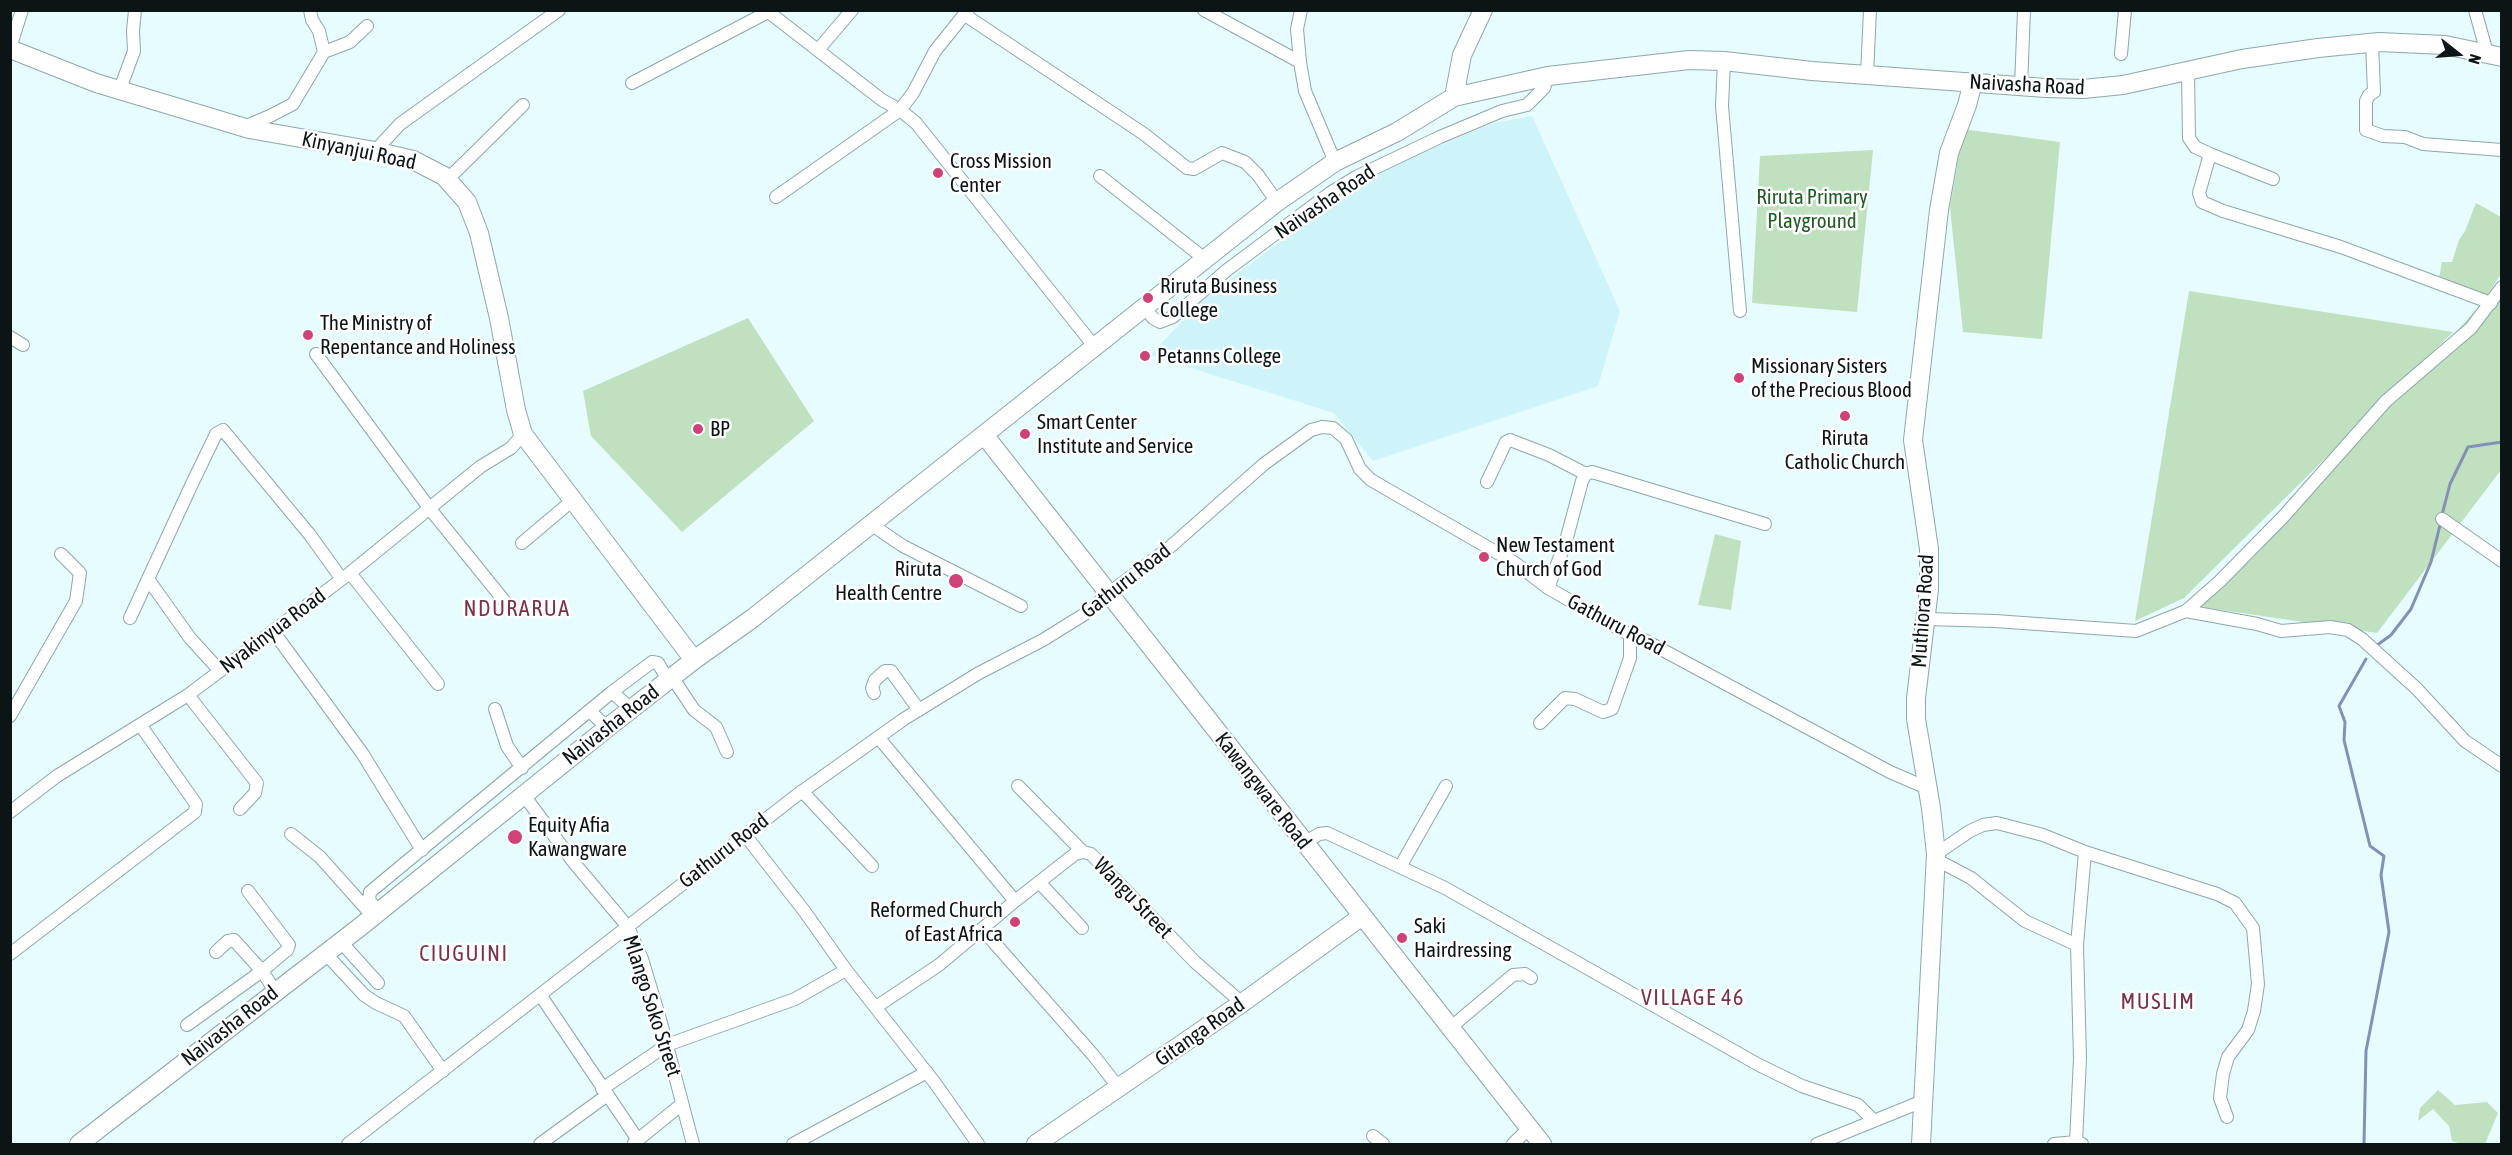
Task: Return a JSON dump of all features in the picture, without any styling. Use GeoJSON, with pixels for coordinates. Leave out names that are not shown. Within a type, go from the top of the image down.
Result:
{"type":"FeatureCollection","features":[{"type":"Feature","properties":{"kind":"main road"},"geometry":{"type":"LineString","coordinates":[[1454,97],[1462,55],[1483,10]]}},
{"type":"Feature","properties":{"kind":"main road","name":"Naivasha Road"},"geometry":{"type":"LineString","coordinates":[[79,1144],[341,942],[670,678],[753,618],[872,525],[1277,202],[1335,162],[1397,132],[1454,97],[1548,76],[1689,60],[1724,61],[1867,75],[2083,89],[2123,85],[2242,59],[2373,43],[2445,45],[2494,55]]}},
{"type":"Feature","properties":{"kind":"main road","name":"Kinyanjui Road"},"geometry":{"type":"LineString","coordinates":[[10,48],[96,82],[243,127],[413,160],[431,167],[444,176],[446,181],[467,202],[479,233],[500,318],[516,410],[523,434]]}},
{"type":"Feature","properties":{"kind":"main road","name":"Muthiora Road"},"geometry":{"type":"LineString","coordinates":[[1920,1144],[1936,857],[1916,719],[1916,698],[1926,618],[1929,549],[1913,440],[1939,210],[1949,153],[1973,82]]}},
{"type":"Feature","properties":{"kind":"main road"},"geometry":{"type":"LineString","coordinates":[[523,434],[694,660]]}},
{"type":"Feature","properties":{"kind":"main road","name":"Kawangware Road"},"geometry":{"type":"LineString","coordinates":[[985,436],[1361,917],[1542,1144]]}},
{"type":"Feature","properties":{"kind":"main road","name":"Gitanga Road"},"geometry":{"type":"LineString","coordinates":[[1036,1144],[1242,1003],[1361,917]]}},
{"type":"Feature","properties":{"kind":"street"},"geometry":{"type":"LineString","coordinates":[[10,48],[22,10]]}},
{"type":"Feature","properties":{"kind":"street"},"geometry":{"type":"LineString","coordinates":[[120,89],[134,51],[135,10]]}},
{"type":"Feature","properties":{"kind":"street"},"geometry":{"type":"LineString","coordinates":[[310,10],[312,20],[319,31],[324,52]]}},
{"type":"Feature","properties":{"kind":"street"},"geometry":{"type":"LineString","coordinates":[[375,151],[400,124],[560,10]]}},
{"type":"Feature","properties":{"kind":"street"},"geometry":{"type":"LineString","coordinates":[[818,50],[852,10]]}},
{"type":"Feature","properties":{"kind":"street"},"geometry":{"type":"LineString","coordinates":[[1204,10],[1300,62]]}},
{"type":"Feature","properties":{"kind":"street"},"geometry":{"type":"LineString","coordinates":[[1301,10],[1298,29],[1305,91],[1335,162]]}},
{"type":"Feature","properties":{"kind":"street"},"geometry":{"type":"LineString","coordinates":[[1867,75],[1870,10]]}},
{"type":"Feature","properties":{"kind":"street"},"geometry":{"type":"LineString","coordinates":[[2021,86],[2024,10]]}},
{"type":"Feature","properties":{"kind":"street"},"geometry":{"type":"LineString","coordinates":[[2121,54],[2125,10]]}},
{"type":"Feature","properties":{"kind":"street"},"geometry":{"type":"LineString","coordinates":[[2475,10],[2494,55]]}},
{"type":"Feature","properties":{"kind":"street"},"geometry":{"type":"LineString","coordinates":[[632,83],[767,11],[882,100],[900,110],[916,123],[1094,346]]}},
{"type":"Feature","properties":{"kind":"street"},"geometry":{"type":"LineString","coordinates":[[776,197],[900,110],[913,93],[935,51],[967,13],[1144,134],[1187,168],[1194,169],[1222,153],[1245,162],[1258,175],[1277,202]]}},
{"type":"Feature","properties":{"kind":"street"},"geometry":{"type":"LineString","coordinates":[[243,127],[293,104],[324,52],[350,42],[367,26]]}},
{"type":"Feature","properties":{"kind":"street"},"geometry":{"type":"LineString","coordinates":[[2373,43],[2374,92],[2366,101],[2366,130],[2383,136],[2405,137],[2423,144],[2502,150]]}},
{"type":"Feature","properties":{"kind":"street"},"geometry":{"type":"LineString","coordinates":[[1724,61],[1722,106],[1740,310]]}},
{"type":"Feature","properties":{"kind":"street"},"geometry":{"type":"LineString","coordinates":[[2188,72],[2189,138],[2195,147],[2273,179]]}},
{"type":"Feature","properties":{"kind":"street","name":"Naivasha Road"},"geometry":{"type":"LineString","coordinates":[[1144,307],[1153,318],[1160,322],[1173,317],[1227,270],[1330,193],[1356,177],[1502,111],[1527,105],[1544,88],[1548,76]]}},
{"type":"Feature","properties":{"kind":"street"},"geometry":{"type":"LineString","coordinates":[[446,181],[523,105]]}},
{"type":"Feature","properties":{"kind":"street"},"geometry":{"type":"LineString","coordinates":[[2210,154],[2199,193],[2199,199],[2206,205],[2341,247],[2491,303]]}},
{"type":"Feature","properties":{"kind":"street"},"geometry":{"type":"LineString","coordinates":[[1100,176],[1227,270]]}},
{"type":"Feature","properties":{"kind":"street"},"geometry":{"type":"LineString","coordinates":[[1926,618],[2136,631],[2186,611],[2220,581],[2283,517],[2386,401],[2471,328],[2502,287]]}},
{"type":"Feature","properties":{"kind":"street"},"geometry":{"type":"LineString","coordinates":[[10,338],[22,345]]}},
{"type":"Feature","properties":{"kind":"street"},"geometry":{"type":"LineString","coordinates":[[316,354],[430,509],[506,603]]}},
{"type":"Feature","properties":{"kind":"street","name":"Gathuru Road"},"geometry":{"type":"LineString","coordinates":[[348,1144],[802,791],[919,710],[979,673],[1065,627],[1088,612],[1170,547],[1264,464],[1311,430],[1322,427],[1334,428],[1346,439],[1360,469],[1371,480],[1515,563],[1548,588],[1630,635],[1644,640],[1890,772],[1927,788]]}},
{"type":"Feature","properties":{"kind":"street"},"geometry":{"type":"LineString","coordinates":[[130,618],[216,434],[223,430],[438,684]]}},
{"type":"Feature","properties":{"kind":"street","name":"Nyakinyua Road"},"geometry":{"type":"LineString","coordinates":[[12,808],[66,770],[188,695],[345,576],[480,467],[511,448],[523,434]]}},
{"type":"Feature","properties":{"kind":"street"},"geometry":{"type":"LineString","coordinates":[[1487,482],[1506,442],[1510,440],[1549,455],[1586,474],[1592,472],[1606,475],[1765,524]]}},
{"type":"Feature","properties":{"kind":"street"},"geometry":{"type":"LineString","coordinates":[[1548,588],[1586,474]]}},
{"type":"Feature","properties":{"kind":"street"},"geometry":{"type":"LineString","coordinates":[[522,543],[574,499]]}},
{"type":"Feature","properties":{"kind":"street"},"geometry":{"type":"LineString","coordinates":[[2442,519],[2502,561]]}},
{"type":"Feature","properties":{"kind":"street"},"geometry":{"type":"LineString","coordinates":[[872,525],[903,546],[1021,606]]}},
{"type":"Feature","properties":{"kind":"street"},"geometry":{"type":"LineString","coordinates":[[10,716],[76,601],[80,573],[61,554]]}},
{"type":"Feature","properties":{"kind":"street"},"geometry":{"type":"LineString","coordinates":[[148,579],[190,638],[220,671]]}},
{"type":"Feature","properties":{"kind":"street"},"geometry":{"type":"LineString","coordinates":[[2186,611],[2257,624],[2281,631],[2330,627],[2348,630],[2362,639],[2417,689],[2465,741],[2502,765]]}},
{"type":"Feature","properties":{"kind":"street"},"geometry":{"type":"LineString","coordinates":[[273,631],[362,753],[422,850]]}},
{"type":"Feature","properties":{"kind":"street"},"geometry":{"type":"LineString","coordinates":[[1540,723],[1565,698],[1575,699],[1603,712],[1612,709],[1630,658],[1630,635]]}},
{"type":"Feature","properties":{"kind":"street"},"geometry":{"type":"LineString","coordinates":[[376,914],[369,900],[370,892],[612,692],[652,662],[658,663],[694,710],[716,726],[727,752]]}},
{"type":"Feature","properties":{"kind":"street"},"geometry":{"type":"LineString","coordinates":[[874,693],[872,687],[875,680],[885,671],[891,671],[919,710]]}},
{"type":"Feature","properties":{"kind":"street"},"geometry":{"type":"LineString","coordinates":[[612,692],[631,709]]}},
{"type":"Feature","properties":{"kind":"street"},"geometry":{"type":"LineString","coordinates":[[188,695],[257,783],[255,793],[240,809]]}},
{"type":"Feature","properties":{"kind":"street"},"geometry":{"type":"LineString","coordinates":[[495,709],[507,746],[522,768]]}},
{"type":"Feature","properties":{"kind":"street"},"geometry":{"type":"LineString","coordinates":[[590,711],[607,728]]}},
{"type":"Feature","properties":{"kind":"street"},"geometry":{"type":"LineString","coordinates":[[10,954],[195,812],[195,804],[141,726]]}},
{"type":"Feature","properties":{"kind":"street"},"geometry":{"type":"LineString","coordinates":[[878,737],[1015,901]]}},
{"type":"Feature","properties":{"kind":"street"},"geometry":{"type":"LineString","coordinates":[[533,758],[549,774]]}},
{"type":"Feature","properties":{"kind":"street"},"geometry":{"type":"LineString","coordinates":[[1018,786],[1083,852]]}},
{"type":"Feature","properties":{"kind":"street"},"geometry":{"type":"LineString","coordinates":[[1400,867],[1446,786]]}},
{"type":"Feature","properties":{"kind":"street","name":"Mlango Soko Street"},"geometry":{"type":"LineString","coordinates":[[499,787],[518,799],[628,927],[642,959],[693,1144]]}},
{"type":"Feature","properties":{"kind":"street"},"geometry":{"type":"LineString","coordinates":[[802,791],[873,866]]}},
{"type":"Feature","properties":{"kind":"street"},"geometry":{"type":"LineString","coordinates":[[2078,945],[2025,921],[1971,878],[1936,857],[1970,831],[1983,825],[1997,823],[2043,835],[2085,852],[2217,894],[2235,903],[2245,913],[2253,928],[2258,984],[2254,1011],[2248,1030],[2228,1057],[2223,1074],[2220,1098],[2227,1117]]}},
{"type":"Feature","properties":{"kind":"street"},"geometry":{"type":"LineString","coordinates":[[447,830],[461,845]]}},
{"type":"Feature","properties":{"kind":"street"},"geometry":{"type":"LineString","coordinates":[[1304,843],[1319,834],[1327,833],[1445,888],[1759,1065],[1802,1086],[1858,1105],[1874,1121]]}},
{"type":"Feature","properties":{"kind":"street"},"geometry":{"type":"LineString","coordinates":[[291,834],[320,857],[376,914]]}},
{"type":"Feature","properties":{"kind":"street"},"geometry":{"type":"LineString","coordinates":[[745,835],[805,912],[846,970],[927,1072],[978,1144]]}},
{"type":"Feature","properties":{"kind":"street","name":"Wangu Street"},"geometry":{"type":"LineString","coordinates":[[876,1007],[939,965],[1039,882],[1075,854],[1083,852],[1091,854],[1100,861],[1131,897],[1196,962],[1242,1003]]}},
{"type":"Feature","properties":{"kind":"street"},"geometry":{"type":"LineString","coordinates":[[2054,1144],[2079,1143],[2078,945],[2085,852]]}},
{"type":"Feature","properties":{"kind":"street"},"geometry":{"type":"LineString","coordinates":[[409,861],[422,877]]}},
{"type":"Feature","properties":{"kind":"street"},"geometry":{"type":"LineString","coordinates":[[1039,882],[1082,928]]}},
{"type":"Feature","properties":{"kind":"street"},"geometry":{"type":"LineString","coordinates":[[187,1025],[262,971],[287,951],[290,945],[248,891]]}},
{"type":"Feature","properties":{"kind":"street"},"geometry":{"type":"LineString","coordinates":[[983,930],[1094,1056],[1119,1088]]}},
{"type":"Feature","properties":{"kind":"street"},"geometry":{"type":"LineString","coordinates":[[216,952],[228,941],[234,940],[262,971],[275,991]]}},
{"type":"Feature","properties":{"kind":"street"},"geometry":{"type":"LineString","coordinates":[[341,942],[378,983]]}},
{"type":"Feature","properties":{"kind":"street"},"geometry":{"type":"LineString","coordinates":[[325,953],[364,995],[404,1016],[443,1071]]}},
{"type":"Feature","properties":{"kind":"street"},"geometry":{"type":"LineString","coordinates":[[540,1144],[667,1045],[795,999],[846,970]]}},
{"type":"Feature","properties":{"kind":"street"},"geometry":{"type":"LineString","coordinates":[[1450,1028],[1513,975],[1525,974],[1531,978]]}},
{"type":"Feature","properties":{"kind":"street"},"geometry":{"type":"LineString","coordinates":[[541,996],[635,1142],[682,1104]]}},
{"type":"Feature","properties":{"kind":"street"},"geometry":{"type":"LineString","coordinates":[[793,1144],[927,1072]]}},
{"type":"Feature","properties":{"kind":"street"},"geometry":{"type":"LineString","coordinates":[[1817,1144],[1923,1101]]}},
{"type":"Feature","properties":{"kind":"street"},"geometry":{"type":"LineString","coordinates":[[1513,1144],[1529,1128]]}},
{"type":"Feature","properties":{"kind":"shaded area"},"geometry":{"type":"Polygon","coordinates":[[[1532,116],[1620,311],[1598,386],[1373,461],[1334,413],[1150,355],[1204,299],[1354,186],[1424,152],[1494,123],[1532,116]]]}},
{"type":"Feature","properties":{"kind":"green space"},"geometry":{"type":"Polygon","coordinates":[[[1963,129],[2060,142],[2042,339],[1963,332],[1950,208],[1963,129]]]}},
{"type":"Feature","properties":{"kind":"green space","name":"Riruta Primary Playground"},"geometry":{"type":"Polygon","coordinates":[[[1873,150],[1857,312],[1752,303],[1760,156],[1873,150]]]}},
{"type":"Feature","properties":{"kind":"green space"},"geometry":{"type":"Polygon","coordinates":[[[2476,203],[2501,217],[2501,274],[2486,297],[2439,278],[2442,262],[2452,262],[2459,240],[2476,203]]]}},
{"type":"Feature","properties":{"kind":"green space"},"geometry":{"type":"Polygon","coordinates":[[[2501,283],[2501,470],[2377,633],[2201,607],[2501,283]]]}},
{"type":"Feature","properties":{"kind":"green space"},"geometry":{"type":"Polygon","coordinates":[[[2189,291],[2453,332],[2184,598],[2135,621],[2189,291]]]}},
{"type":"Feature","properties":{"kind":"green space","name":"BP"},"geometry":{"type":"Polygon","coordinates":[[[748,318],[814,421],[682,532],[591,436],[583,391],[748,318]]]}},
{"type":"Feature","properties":{"kind":"green space"},"geometry":{"type":"Polygon","coordinates":[[[1715,534],[1741,541],[1731,610],[1698,605],[1715,534]]]}},
{"type":"Feature","properties":{"kind":"green space"},"geometry":{"type":"Polygon","coordinates":[[[2438,1090],[2455,1105],[2487,1102],[2498,1113],[2485,1144],[2462,1144],[2452,1141],[2449,1126],[2433,1109],[2418,1121],[2420,1108],[2438,1090]]]}},
{"type":"Feature","properties":{"kind":"waterway"},"geometry":{"type":"LineString","coordinates":[[2442,515],[2450,484],[2468,447],[2502,442]]}},
{"type":"Feature","properties":{"kind":"waterway"},"geometry":{"type":"LineString","coordinates":[[2376,646],[2391,635],[2411,609],[2431,562],[2441,521]]}},
{"type":"Feature","properties":{"kind":"waterway"},"geometry":{"type":"LineString","coordinates":[[2364,1144],[2366,1051],[2389,932],[2381,875],[2384,856],[2370,846],[2344,740],[2345,722],[2339,706],[2366,659]]}},
{"type":"Feature","properties":{"kind":"place","name":"Cross Mission Center"},"geometry":{"type":"Point","coordinates":[938,173]}},
{"type":"Feature","properties":{"kind":"place","name":"Riruta Business College"},"geometry":{"type":"Point","coordinates":[1148,298]}},
{"type":"Feature","properties":{"kind":"place","name":"The Ministry of Repentance and Holiness"},"geometry":{"type":"Point","coordinates":[308,335]}},
{"type":"Feature","properties":{"kind":"place","name":"Petanns College"},"geometry":{"type":"Point","coordinates":[1145,356]}},
{"type":"Feature","properties":{"kind":"place","name":"Missionary Sisters of the Precious Blood"},"geometry":{"type":"Point","coordinates":[1739,378]}},
{"type":"Feature","properties":{"kind":"place","name":"Riruta Catholic Church"},"geometry":{"type":"Point","coordinates":[1845,416]}},
{"type":"Feature","properties":{"kind":"place","name":"BP"},"geometry":{"type":"Point","coordinates":[698,429]}},
{"type":"Feature","properties":{"kind":"place","name":"Smart Center Institute and Service"},"geometry":{"type":"Point","coordinates":[1025,434]}},
{"type":"Feature","properties":{"kind":"place","name":"New Testament Church of God"},"geometry":{"type":"Point","coordinates":[1484,557]}},
{"type":"Feature","properties":{"kind":"place","name":"Riruta Health Centre"},"geometry":{"type":"Point","coordinates":[956,581]}},
{"type":"Feature","properties":{"kind":"place","name":"Equity Afia Kawangware"},"geometry":{"type":"Point","coordinates":[515,837]}},
{"type":"Feature","properties":{"kind":"place","name":"Reformed Church of East Africa"},"geometry":{"type":"Point","coordinates":[1015,922]}},
{"type":"Feature","properties":{"kind":"place","name":"Saki Hairdressing"},"geometry":{"type":"Point","coordinates":[1402,938]}},
{"type":"Feature","properties":{"kind":"district","name":"NDURARUA"},"geometry":{"type":"Point","coordinates":[517,609]}},
{"type":"Feature","properties":{"kind":"district","name":"CIUGUINI"},"geometry":{"type":"Point","coordinates":[464,954]}},
{"type":"Feature","properties":{"kind":"district","name":"VILLAGE 46"},"geometry":{"type":"Point","coordinates":[1693,998]}},
{"type":"Feature","properties":{"kind":"district","name":"MUSLIM"},"geometry":{"type":"Point","coordinates":[2158,1002]}}]}
